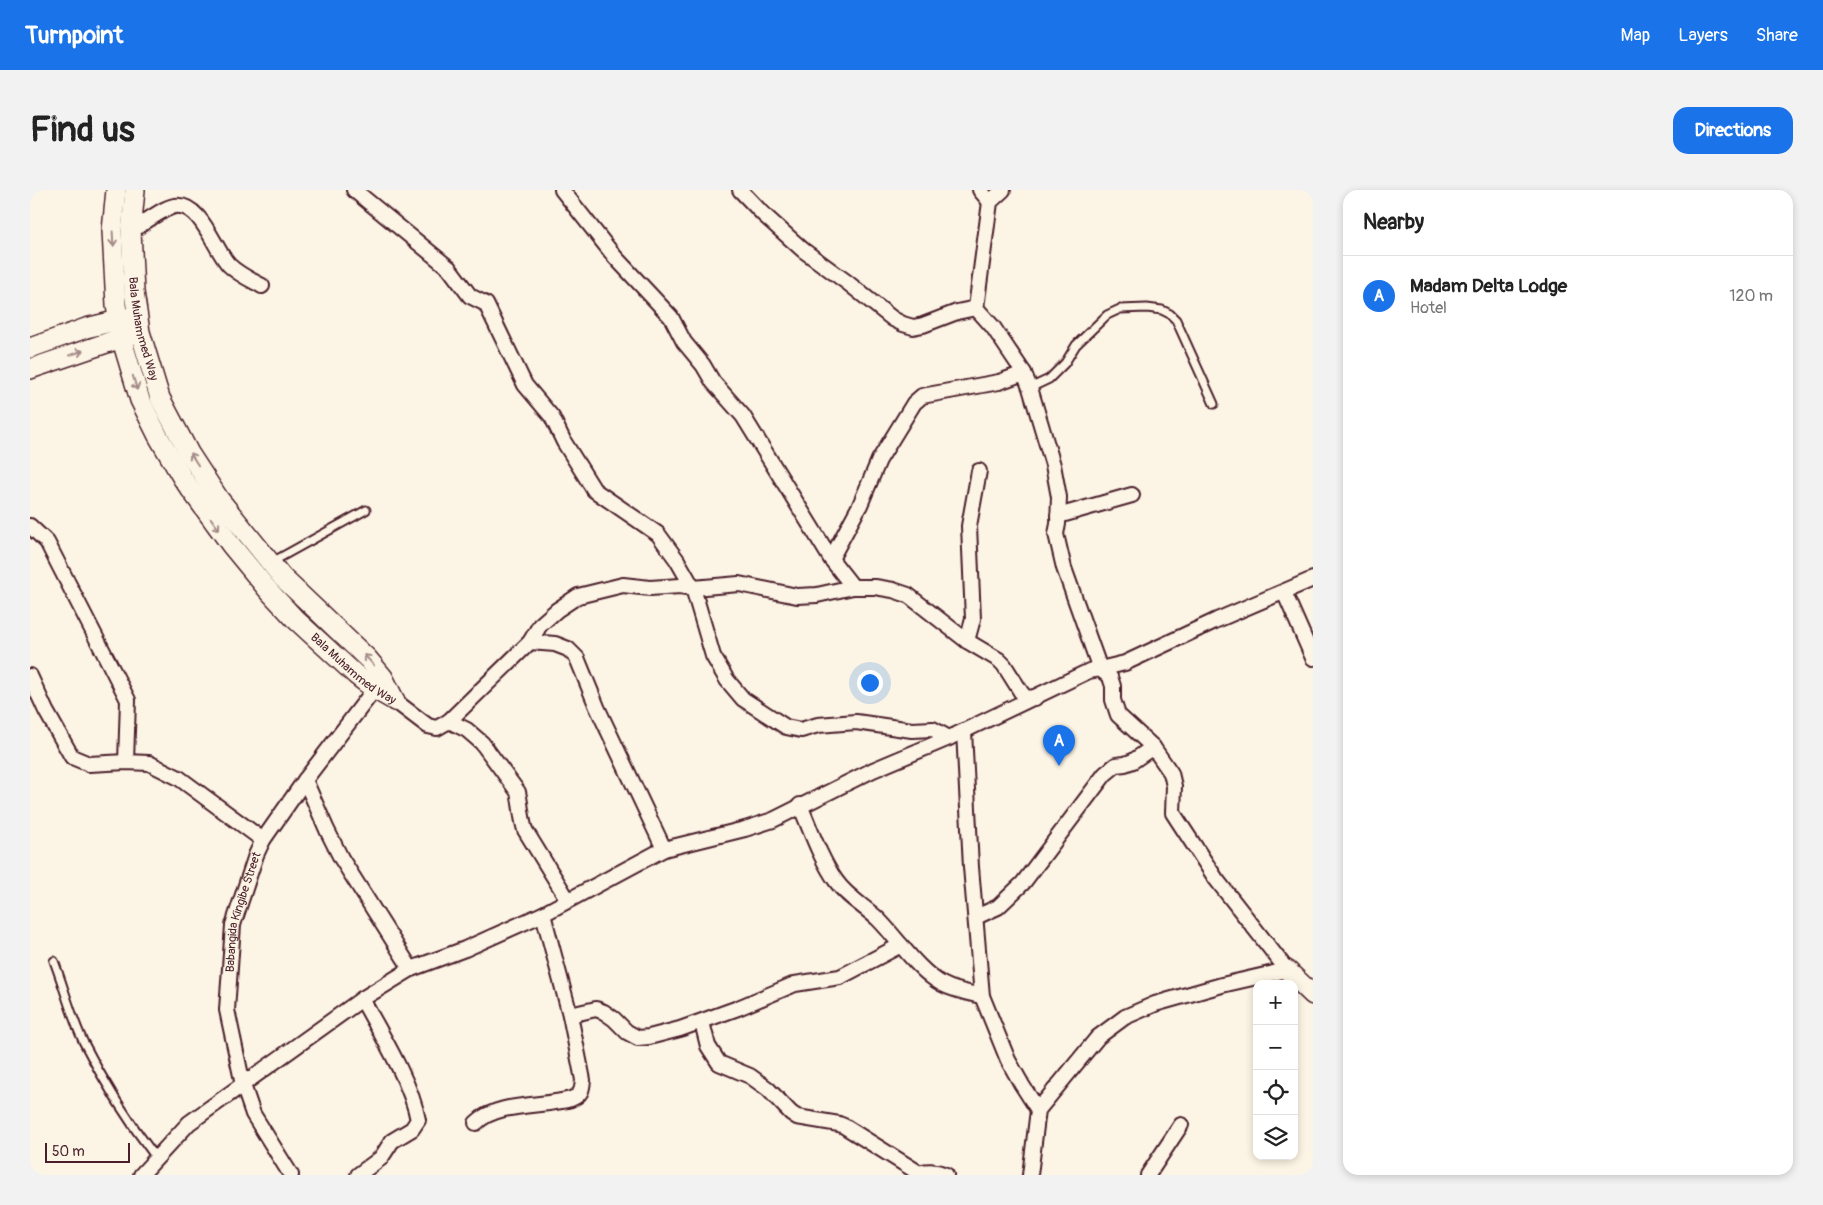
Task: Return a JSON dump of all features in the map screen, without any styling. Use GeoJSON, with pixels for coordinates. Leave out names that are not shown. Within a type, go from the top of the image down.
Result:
{"type":"FeatureCollection","features":[{"type":"Feature","properties":{"kind":"street","name":"Bala Muhammed Way"},"geometry":{"type":"LineString","coordinates":[[116,190],[112,230],[116,305],[129,326],[160,398],[189,453],[219,499],[282,578],[368,659],[379,683],[395,701]]}},
{"type":"Feature","properties":{"kind":"street","name":"Bala Muhammed Way"},"geometry":{"type":"LineString","coordinates":[[135,190],[131,231],[134,292],[129,326],[140,400],[171,460],[231,545],[283,606],[350,669],[379,683]]}},
{"type":"Feature","properties":{"kind":"street"},"geometry":{"type":"LineString","coordinates":[[354,190],[449,268],[470,296],[486,304],[525,385],[552,417],[564,442],[594,490],[658,534],[677,560],[692,588],[713,656],[727,680],[743,699],[786,727],[801,730],[818,725],[856,722],[912,730],[933,729],[949,738]]}},
{"type":"Feature","properties":{"kind":"street"},"geometry":{"type":"LineString","coordinates":[[562,190],[615,257],[671,317],[684,342],[704,365],[713,382],[743,416],[831,559],[853,587]]}},
{"type":"Feature","properties":{"kind":"street"},"geometry":{"type":"LineString","coordinates":[[740,190],[763,214],[803,250],[893,319],[913,327],[957,312],[976,308]]}},
{"type":"Feature","properties":{"kind":"street"},"geometry":{"type":"LineString","coordinates":[[980,190],[990,202]]}},
{"type":"Feature","properties":{"kind":"street"},"geometry":{"type":"LineString","coordinates":[[1003,190],[990,202],[976,308],[993,327],[1024,373],[1030,388],[1054,465],[1059,497],[1056,534],[1064,568],[1100,670],[1110,677],[1113,686],[1113,700],[1118,715],[1153,747],[1171,773],[1174,786],[1173,813],[1220,886],[1286,970],[1313,994]]}},
{"type":"Feature","properties":{"kind":"street"},"geometry":{"type":"LineString","coordinates":[[131,231],[169,208],[176,206],[185,208],[202,221],[229,265],[262,286]]}},
{"type":"Feature","properties":{"kind":"street"},"geometry":{"type":"LineString","coordinates":[[30,348],[86,328],[129,326]]}},
{"type":"Feature","properties":{"kind":"street"},"geometry":{"type":"LineString","coordinates":[[30,369],[129,326]]}},
{"type":"Feature","properties":{"kind":"street"},"geometry":{"type":"LineString","coordinates":[[831,559],[860,505],[878,460],[914,403],[922,396],[999,382],[1024,373]]}},
{"type":"Feature","properties":{"kind":"street"},"geometry":{"type":"LineString","coordinates":[[967,641],[973,619],[969,526],[979,471]]}},
{"type":"Feature","properties":{"kind":"street"},"geometry":{"type":"LineString","coordinates":[[1058,516],[1132,495]]}},
{"type":"Feature","properties":{"kind":"street"},"geometry":{"type":"LineString","coordinates":[[30,526],[48,542],[128,700],[126,762]]}},
{"type":"Feature","properties":{"kind":"street"},"geometry":{"type":"LineString","coordinates":[[141,1175],[188,1123],[362,999],[411,969],[465,949],[543,914],[664,849],[746,829],[773,820],[873,770],[949,738],[1089,671],[1100,670],[1133,660],[1217,620],[1313,579]]}},
{"type":"Feature","properties":{"kind":"street"},"geometry":{"type":"LineString","coordinates":[[395,701],[428,726],[437,728],[449,721],[530,642],[540,625],[557,610],[578,596],[623,585],[656,589],[680,586],[692,588],[739,584],[797,596],[817,595],[853,587],[875,587],[908,595],[967,641],[998,660],[1004,665],[1021,692],[1026,697],[1035,698]]}},
{"type":"Feature","properties":{"kind":"street"},"geometry":{"type":"LineString","coordinates":[[1284,592],[1313,658]]}},
{"type":"Feature","properties":{"kind":"street"},"geometry":{"type":"LineString","coordinates":[[530,642],[555,644],[568,649],[577,658],[597,708],[664,849]]}},
{"type":"Feature","properties":{"kind":"street"},"geometry":{"type":"LineString","coordinates":[[30,676],[46,711],[72,757],[89,764],[149,763],[180,778],[263,840]]}},
{"type":"Feature","properties":{"kind":"street","name":"Babangida Kingibe Street"},"geometry":{"type":"LineString","coordinates":[[291,1175],[253,1114],[243,1085],[227,1010],[233,925],[256,854],[263,840],[305,780],[379,683]]}},
{"type":"Feature","properties":{"kind":"street"},"geometry":{"type":"LineString","coordinates":[[449,721],[467,730],[482,743],[518,792],[521,817],[525,830],[568,900]]}},
{"type":"Feature","properties":{"kind":"street"},"geometry":{"type":"LineString","coordinates":[[964,731],[971,867],[982,996],[1008,1060],[1038,1110]]}},
{"type":"Feature","properties":{"kind":"street"},"geometry":{"type":"LineString","coordinates":[[976,917],[998,907],[1023,883],[1105,774],[1116,765],[1133,761],[1153,747]]}},
{"type":"Feature","properties":{"kind":"street"},"geometry":{"type":"LineString","coordinates":[[305,780],[327,830],[342,858],[411,969]]}},
{"type":"Feature","properties":{"kind":"street"},"geometry":{"type":"LineString","coordinates":[[800,805],[824,861],[836,881],[847,894],[878,919],[900,945],[941,983],[959,991],[982,996]]}},
{"type":"Feature","properties":{"kind":"street"},"geometry":{"type":"LineString","coordinates":[[476,1123],[483,1116],[491,1113],[566,1101],[581,1094],[583,1080],[570,1014],[543,914]]}},
{"type":"Feature","properties":{"kind":"street"},"geometry":{"type":"LineString","coordinates":[[570,1014],[596,1009],[604,1012],[627,1032],[638,1038],[657,1035],[702,1022],[795,984],[840,977],[900,945]]}},
{"type":"Feature","properties":{"kind":"street"},"geometry":{"type":"LineString","coordinates":[[1030,1175],[1038,1110],[1098,1037],[1125,1016],[1155,1004],[1286,970]]}},
{"type":"Feature","properties":{"kind":"street"},"geometry":{"type":"LineString","coordinates":[[358,1175],[381,1158],[392,1141],[412,1129],[418,1120],[416,1106],[362,999]]}},
{"type":"Feature","properties":{"kind":"street"},"geometry":{"type":"LineString","coordinates":[[702,1022],[708,1046],[719,1063],[750,1076],[768,1089],[791,1113],[803,1118],[844,1126],[918,1174],[932,1171],[946,1175]]}},
{"type":"Feature","properties":{"kind":"street"},"geometry":{"type":"LineString","coordinates":[[1148,1175],[1181,1125]]}},
{"type":"Feature","properties":{"kind":"lane"},"geometry":{"type":"LineString","coordinates":[[1030,388],[1049,379],[1066,363],[1076,345],[1107,315],[1120,309],[1147,308],[1162,310],[1176,320],[1214,404]]}},
{"type":"Feature","properties":{"kind":"lane"},"geometry":{"type":"LineString","coordinates":[[270,563],[366,510]]}},
{"type":"Feature","properties":{"kind":"lane"},"geometry":{"type":"LineString","coordinates":[[54,961],[87,1047],[129,1123],[157,1159]]}},
{"type":"Feature","properties":{"kind":"place","name":"Madam Delta Lodge"},"geometry":{"type":"Point","coordinates":[1059,766]}}]}
